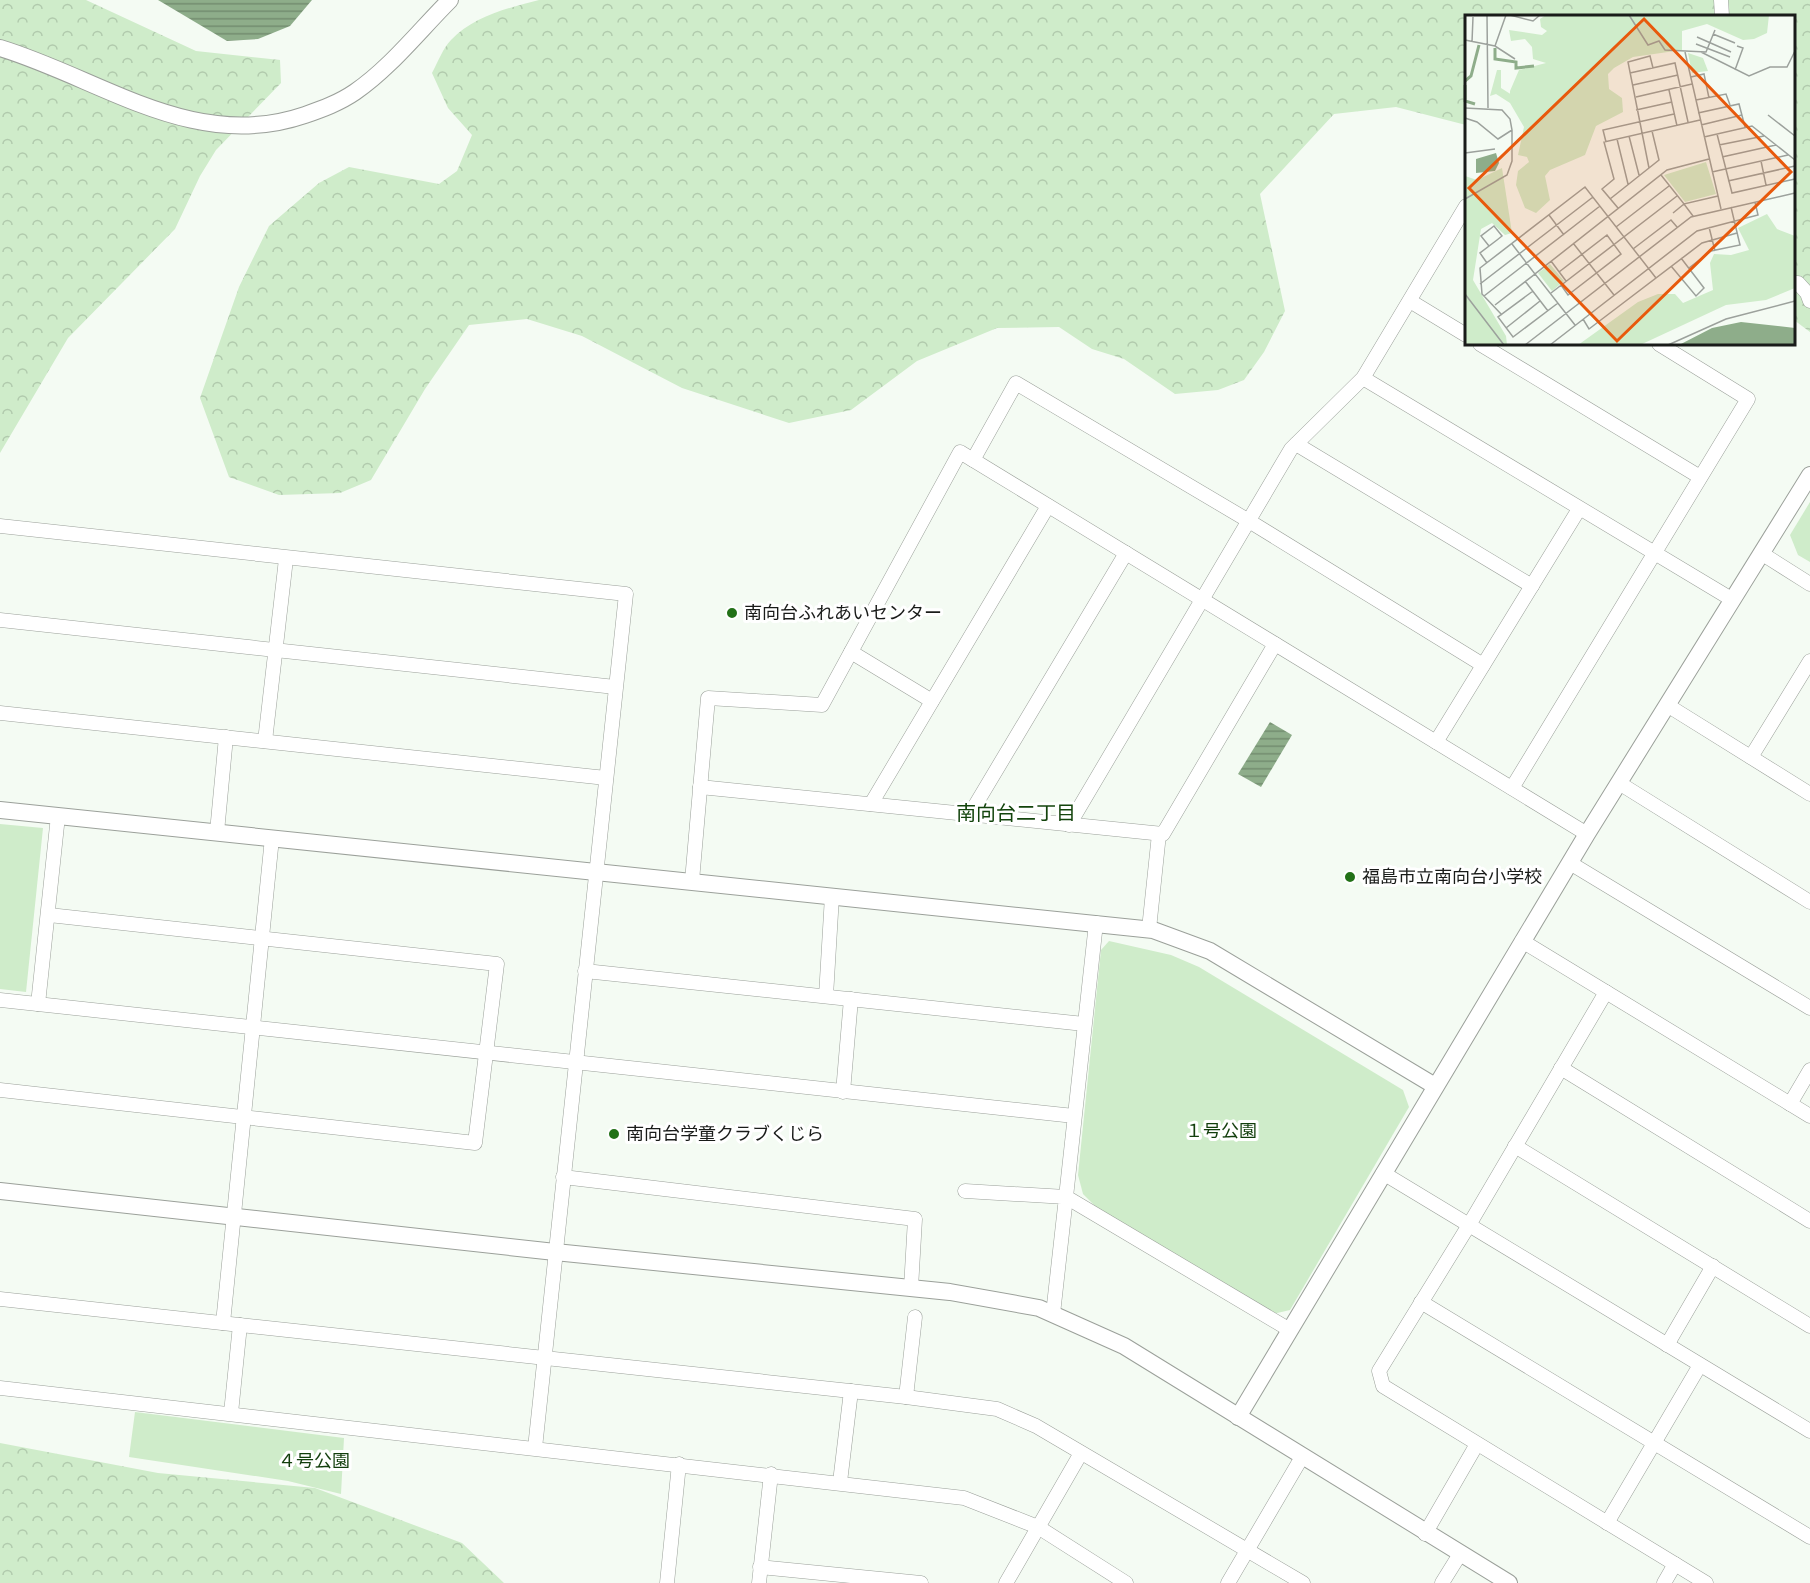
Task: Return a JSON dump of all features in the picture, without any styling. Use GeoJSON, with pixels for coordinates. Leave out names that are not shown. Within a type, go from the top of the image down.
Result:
{"type":"FeatureCollection","features":[{"type":"Feature","properties":{"kind":"street"},"geometry":{"type":"LineString","coordinates":[[0,48],[141,105],[188,119],[221,126],[267,126],[312,113],[354,93],[373,79],[450,0]]}},
{"type":"Feature","properties":{"kind":"street"},"geometry":{"type":"LineString","coordinates":[[1721,0],[1722,15]]}},
{"type":"Feature","properties":{"kind":"street"},"geometry":{"type":"LineString","coordinates":[[1069,825],[1296,444],[1364,378],[1410,301],[1462,225]]}},
{"type":"Feature","properties":{"kind":"street"},"geometry":{"type":"LineString","coordinates":[[1795,283],[1798,283],[1807,293],[1810,302]]}},
{"type":"Feature","properties":{"kind":"street"},"geometry":{"type":"LineString","coordinates":[[1410,301],[1465,334]]}},
{"type":"Feature","properties":{"kind":"street"},"geometry":{"type":"LineString","coordinates":[[1482,345],[1700,477]]}},
{"type":"Feature","properties":{"kind":"street"},"geometry":{"type":"LineString","coordinates":[[1512,788],[1748,399],[1661,345]]}},
{"type":"Feature","properties":{"kind":"street"},"geometry":{"type":"LineString","coordinates":[[1364,378],[1733,600]]}},
{"type":"Feature","properties":{"kind":"street"},"geometry":{"type":"LineString","coordinates":[[972,460],[1016,382],[1249,521],[1483,665]]}},
{"type":"Feature","properties":{"kind":"street"},"geometry":{"type":"LineString","coordinates":[[1296,444],[1532,586]]}},
{"type":"Feature","properties":{"kind":"street"},"geometry":{"type":"LineString","coordinates":[[692,881],[708,698],[822,705],[960,452],[1587,834]]}},
{"type":"Feature","properties":{"kind":"street"},"geometry":{"type":"LineString","coordinates":[[1238,1417],[1522,941],[1810,475]]}},
{"type":"Feature","properties":{"kind":"street"},"geometry":{"type":"LineString","coordinates":[[871,804],[1048,506]]}},
{"type":"Feature","properties":{"kind":"street"},"geometry":{"type":"LineString","coordinates":[[1436,742],[1579,509]]}},
{"type":"Feature","properties":{"kind":"street"},"geometry":{"type":"LineString","coordinates":[[0,526],[286,559],[626,594],[534,1448]]}},
{"type":"Feature","properties":{"kind":"street"},"geometry":{"type":"LineString","coordinates":[[970,814],[1126,553]]}},
{"type":"Feature","properties":{"kind":"street"},"geometry":{"type":"LineString","coordinates":[[1761,553],[1810,584]]}},
{"type":"Feature","properties":{"kind":"street"},"geometry":{"type":"LineString","coordinates":[[265,741],[286,559]]}},
{"type":"Feature","properties":{"kind":"street"},"geometry":{"type":"LineString","coordinates":[[0,620],[615,687]]}},
{"type":"Feature","properties":{"kind":"street"},"geometry":{"type":"LineString","coordinates":[[700,787],[1163,834],[1275,644]]}},
{"type":"Feature","properties":{"kind":"street"},"geometry":{"type":"LineString","coordinates":[[851,652],[932,701]]}},
{"type":"Feature","properties":{"kind":"street"},"geometry":{"type":"LineString","coordinates":[[1751,758],[1810,661]]}},
{"type":"Feature","properties":{"kind":"street"},"geometry":{"type":"LineString","coordinates":[[1667,705],[1810,794]]}},
{"type":"Feature","properties":{"kind":"street"},"geometry":{"type":"LineString","coordinates":[[0,713],[606,778]]}},
{"type":"Feature","properties":{"kind":"street"},"geometry":{"type":"LineString","coordinates":[[217,832],[226,737]]}},
{"type":"Feature","properties":{"kind":"street"},"geometry":{"type":"LineString","coordinates":[[1619,783],[1810,902]]}},
{"type":"Feature","properties":{"kind":"street"},"geometry":{"type":"LineString","coordinates":[[0,810],[1149,929],[1181,938],[1210,951],[1435,1086]]}},
{"type":"Feature","properties":{"kind":"street"},"geometry":{"type":"LineString","coordinates":[[38,1004],[58,816]]}},
{"type":"Feature","properties":{"kind":"street"},"geometry":{"type":"LineString","coordinates":[[1149,929],[1159,834]]}},
{"type":"Feature","properties":{"kind":"street"},"geometry":{"type":"LineString","coordinates":[[223,1323],[272,838]]}},
{"type":"Feature","properties":{"kind":"street"},"geometry":{"type":"LineString","coordinates":[[1570,863],[1810,1008]]}},
{"type":"Feature","properties":{"kind":"street"},"geometry":{"type":"LineString","coordinates":[[826,996],[832,896]]}},
{"type":"Feature","properties":{"kind":"street"},"geometry":{"type":"LineString","coordinates":[[0,1090],[475,1143],[497,964],[49,915]]}},
{"type":"Feature","properties":{"kind":"street"},"geometry":{"type":"LineString","coordinates":[[1053,1314],[1096,923]]}},
{"type":"Feature","properties":{"kind":"street"},"geometry":{"type":"LineString","coordinates":[[1522,941],[1810,1116]]}},
{"type":"Feature","properties":{"kind":"street"},"geometry":{"type":"LineString","coordinates":[[585,970],[1084,1024]]}},
{"type":"Feature","properties":{"kind":"street"},"geometry":{"type":"LineString","coordinates":[[1605,992],[1469,1226],[1379,1371],[1383,1386],[1706,1583]]}},
{"type":"Feature","properties":{"kind":"street"},"geometry":{"type":"LineString","coordinates":[[843,1092],[851,999]]}},
{"type":"Feature","properties":{"kind":"street"},"geometry":{"type":"LineString","coordinates":[[0,1000],[575,1064],[1074,1116]]}},
{"type":"Feature","properties":{"kind":"street"},"geometry":{"type":"LineString","coordinates":[[1561,1068],[1810,1221]]}},
{"type":"Feature","properties":{"kind":"street"},"geometry":{"type":"LineString","coordinates":[[1790,1104],[1810,1070]]}},
{"type":"Feature","properties":{"kind":"street"},"geometry":{"type":"LineString","coordinates":[[1515,1146],[1810,1326]]}},
{"type":"Feature","properties":{"kind":"street"},"geometry":{"type":"LineString","coordinates":[[1383,1173],[1810,1431]]}},
{"type":"Feature","properties":{"kind":"street"},"geometry":{"type":"LineString","coordinates":[[563,1177],[915,1219],[911,1288]]}},
{"type":"Feature","properties":{"kind":"street"},"geometry":{"type":"LineString","coordinates":[[0,1191],[555,1252],[911,1288],[1014,1302],[1053,1314],[1124,1346],[1425,1534],[1509,1583]]}},
{"type":"Feature","properties":{"kind":"street"},"geometry":{"type":"LineString","coordinates":[[965,1191],[1066,1197],[1290,1330]]}},
{"type":"Feature","properties":{"kind":"street"},"geometry":{"type":"LineString","coordinates":[[1667,1345],[1713,1266]]}},
{"type":"Feature","properties":{"kind":"street"},"geometry":{"type":"LineString","coordinates":[[0,1299],[906,1397],[997,1409],[1036,1426],[1303,1583]]}},
{"type":"Feature","properties":{"kind":"street"},"geometry":{"type":"LineString","coordinates":[[1421,1302],[1810,1537]]}},
{"type":"Feature","properties":{"kind":"street"},"geometry":{"type":"LineString","coordinates":[[906,1397],[915,1317]]}},
{"type":"Feature","properties":{"kind":"street"},"geometry":{"type":"LineString","coordinates":[[231,1413],[240,1325]]}},
{"type":"Feature","properties":{"kind":"street"},"geometry":{"type":"LineString","coordinates":[[1607,1523],[1700,1365]]}},
{"type":"Feature","properties":{"kind":"street"},"geometry":{"type":"LineString","coordinates":[[0,1388],[771,1474],[964,1498],[1038,1527],[1126,1583]]}},
{"type":"Feature","properties":{"kind":"street"},"geometry":{"type":"LineString","coordinates":[[840,1482],[851,1391]]}},
{"type":"Feature","properties":{"kind":"street"},"geometry":{"type":"LineString","coordinates":[[1425,1534],[1477,1444]]}},
{"type":"Feature","properties":{"kind":"street"},"geometry":{"type":"LineString","coordinates":[[1006,1583],[1082,1453]]}},
{"type":"Feature","properties":{"kind":"street"},"geometry":{"type":"LineString","coordinates":[[1228,1583],[1302,1457]]}},
{"type":"Feature","properties":{"kind":"street"},"geometry":{"type":"LineString","coordinates":[[667,1583],[679,1464]]}},
{"type":"Feature","properties":{"kind":"street"},"geometry":{"type":"LineString","coordinates":[[759,1583],[771,1474]]}},
{"type":"Feature","properties":{"kind":"street"},"geometry":{"type":"LineString","coordinates":[[1442,1583],[1460,1554]]}},
{"type":"Feature","properties":{"kind":"street"},"geometry":{"type":"LineString","coordinates":[[1664,1583],[1675,1564]]}},
{"type":"Feature","properties":{"kind":"street"},"geometry":{"type":"LineString","coordinates":[[760,1567],[921,1583]]}},
{"type":"Feature","properties":{"kind":"green space"},"geometry":{"type":"Polygon","coordinates":[[[0,0],[86,0],[196,51],[280,60],[281,83],[216,150],[200,176],[175,229],[68,338],[0,453],[0,0]]]}},
{"type":"Feature","properties":{"kind":"green space"},"geometry":{"type":"Polygon","coordinates":[[[539,0],[1810,0],[1810,332],[1795,321],[1795,15],[1465,15],[1465,125],[1396,107],[1334,114],[1260,194],[1285,311],[1264,352],[1244,380],[1218,390],[1175,394],[1124,359],[1092,349],[1059,327],[997,328],[917,361],[851,410],[789,423],[682,388],[582,336],[527,319],[469,325],[425,389],[371,480],[340,493],[279,495],[229,477],[200,398],[239,287],[269,226],[319,183],[349,167],[439,184],[457,171],[472,135],[448,108],[432,73],[448,43],[460,32],[481,19],[539,0]]]}},
{"type":"Feature","properties":{"kind":"green space"},"geometry":{"type":"Polygon","coordinates":[[[1810,502],[1810,562],[1798,555],[1790,535],[1810,502]]]}},
{"type":"Feature","properties":{"kind":"green space"},"geometry":{"type":"Polygon","coordinates":[[[0,824],[43,828],[26,992],[0,989],[0,824]]]}},
{"type":"Feature","properties":{"kind":"green space","name":"１号公園"},"geometry":{"type":"Polygon","coordinates":[[[1109,941],[1171,955],[1199,967],[1403,1090],[1409,1107],[1290,1310],[1273,1314],[1097,1208],[1083,1194],[1078,1175],[1101,950],[1109,941]]]}},
{"type":"Feature","properties":{"kind":"green space","name":"４号公園"},"geometry":{"type":"Polygon","coordinates":[[[135,1412],[344,1438],[341,1494],[288,1481],[129,1457],[135,1412]]]}},
{"type":"Feature","properties":{"kind":"green space"},"geometry":{"type":"Polygon","coordinates":[[[0,1443],[158,1473],[315,1488],[462,1543],[504,1583],[0,1583],[0,1443]]]}},
{"type":"Feature","properties":{"kind":"shaded area"},"geometry":{"type":"Polygon","coordinates":[[[158,0],[312,0],[290,26],[258,39],[227,41],[158,0]]]}},
{"type":"Feature","properties":{"kind":"shaded area"},"geometry":{"type":"Polygon","coordinates":[[[1270,722],[1292,735],[1261,787],[1238,774],[1270,722]]]}},
{"type":"Feature","properties":{"kind":"place","name":"南向台ふれあいセンター"},"geometry":{"type":"Point","coordinates":[732,613]}},
{"type":"Feature","properties":{"kind":"place","name":"福島市立南向台小学校"},"geometry":{"type":"Point","coordinates":[1350,877]}},
{"type":"Feature","properties":{"kind":"place","name":"南向台学童クラブくじら"},"geometry":{"type":"Point","coordinates":[614,1134]}},
{"type":"Feature","properties":{"kind":"district","name":"南向台二丁目"},"geometry":{"type":"Point","coordinates":[1016,813]}}]}
